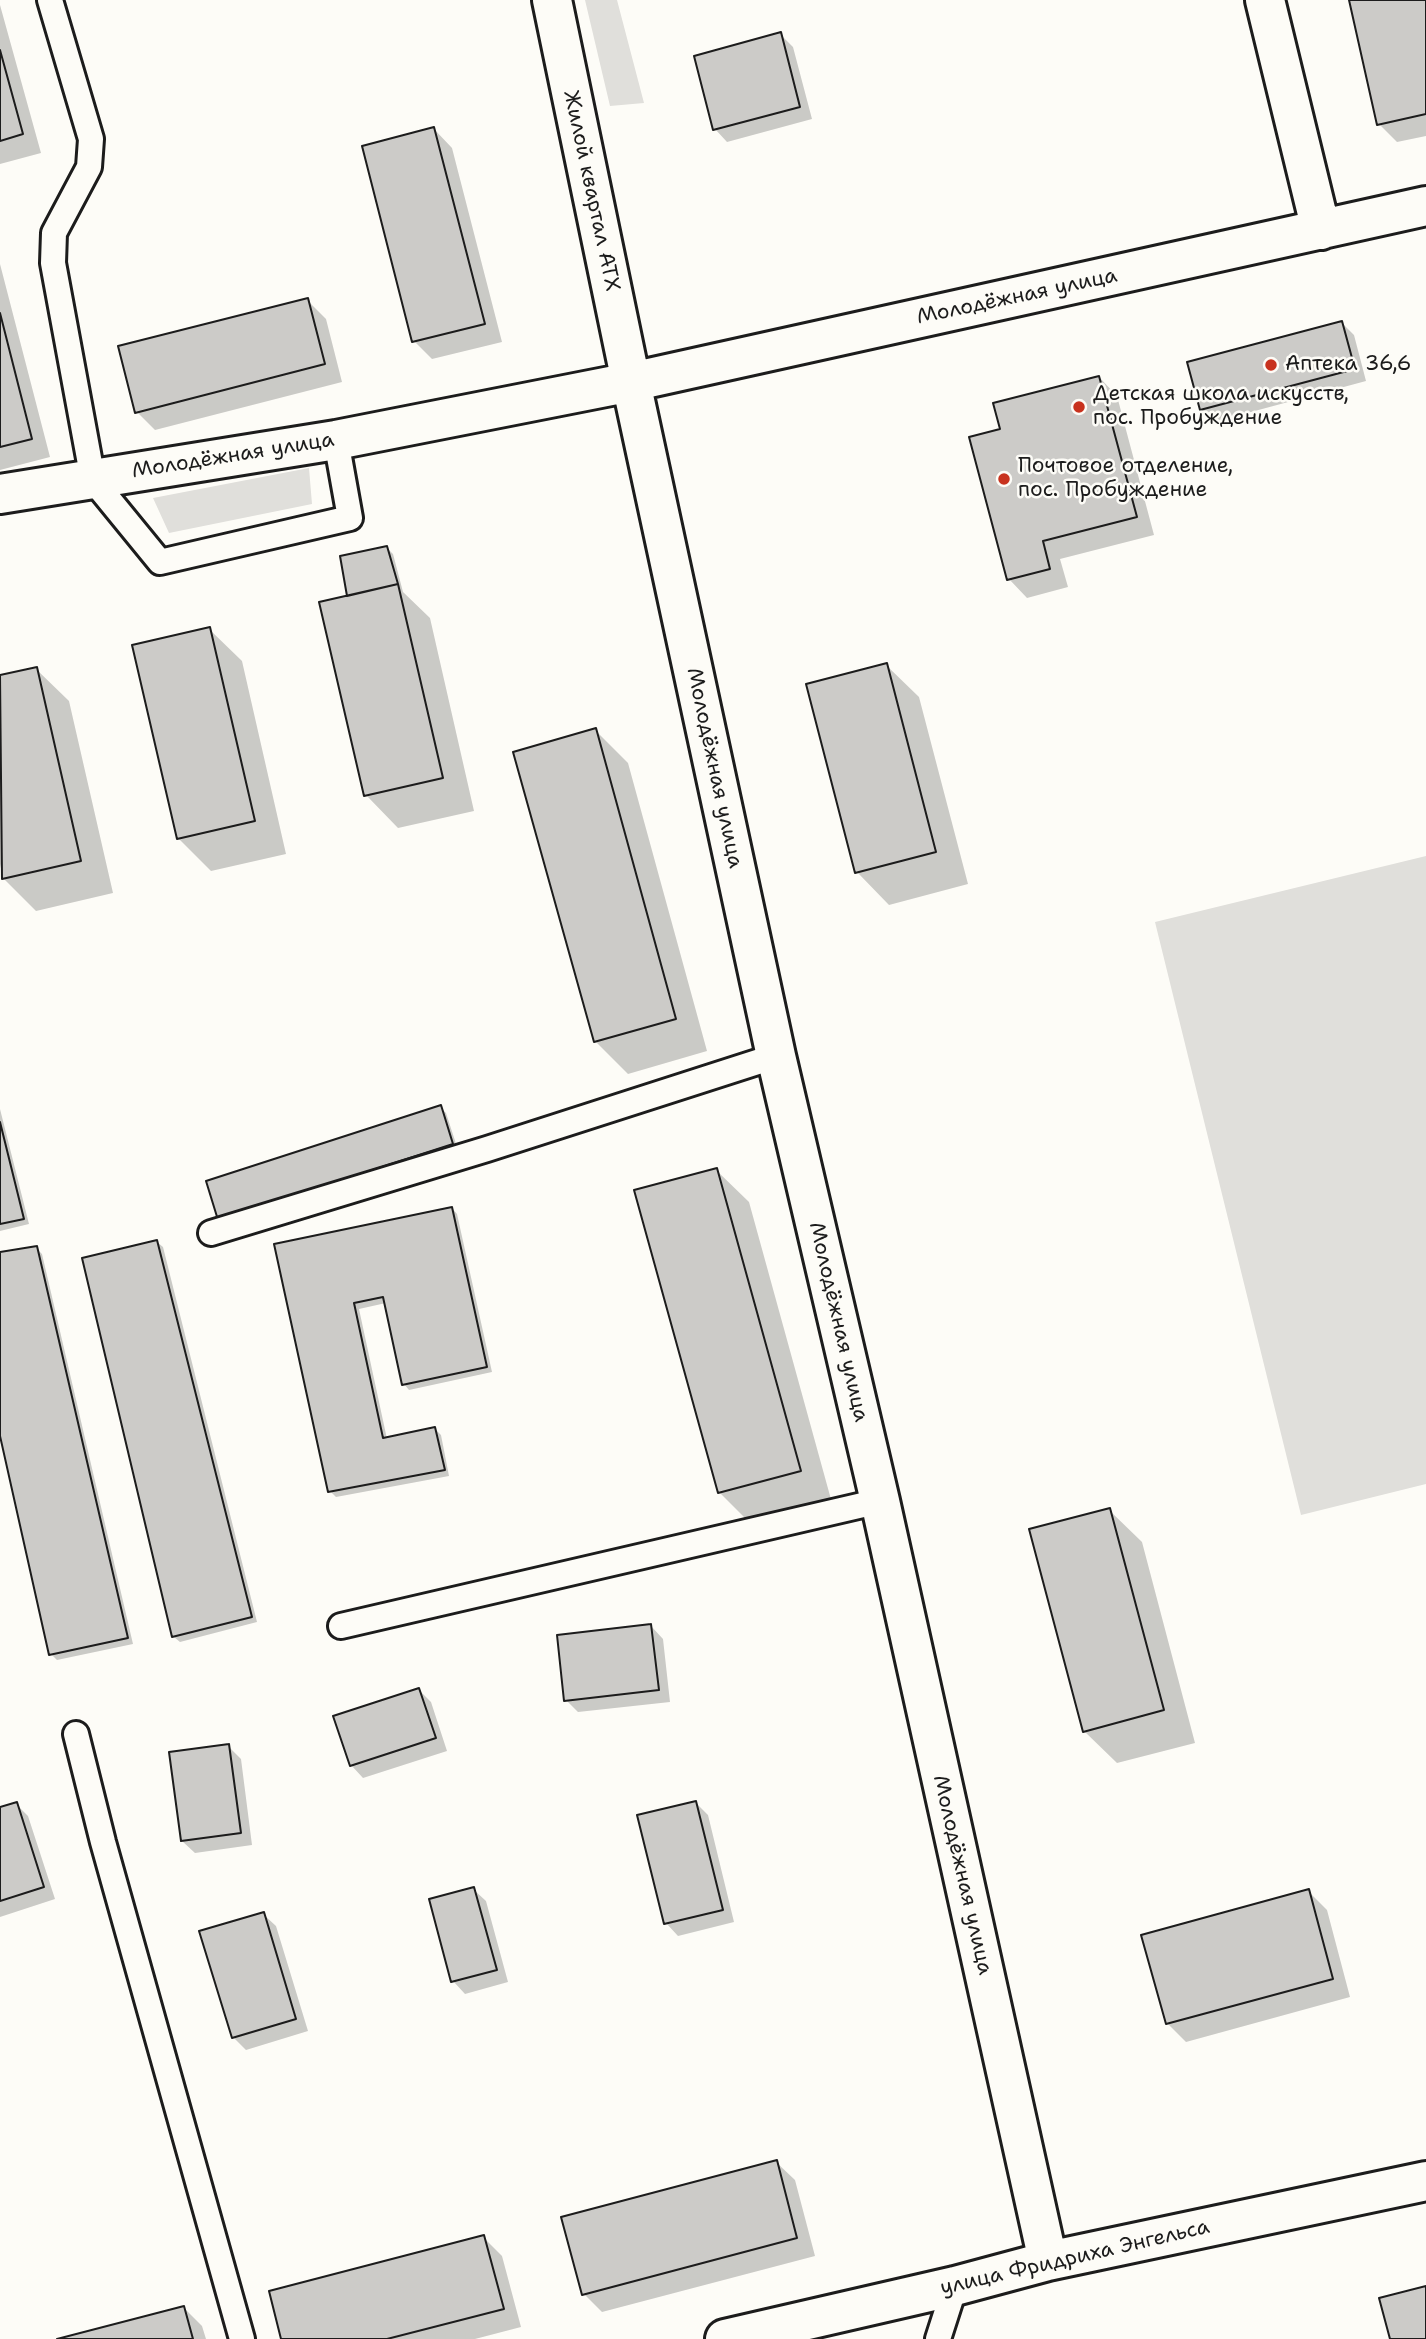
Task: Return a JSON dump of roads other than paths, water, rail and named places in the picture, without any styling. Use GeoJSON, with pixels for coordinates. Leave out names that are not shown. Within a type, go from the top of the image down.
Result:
{"type":"FeatureCollection","features":[{"type":"Feature","properties":{"kind":"street","name":"Жилой квартал АТХ"},"geometry":{"type":"LineString","coordinates":[[552,0],[631,382]]}},
{"type":"Feature","properties":{"kind":"street"},"geometry":{"type":"LineString","coordinates":[[1265,0],[1321,230]]}},
{"type":"Feature","properties":{"kind":"street","name":"Молодёжная улица"},"geometry":{"type":"LineString","coordinates":[[0,494],[337,440],[631,382],[1426,206]]}},
{"type":"Feature","properties":{"kind":"street","name":"Молодёжная улица"},"geometry":{"type":"LineString","coordinates":[[631,382],[776,1056],[880,1501],[1048,2261]]}},
{"type":"Feature","properties":{"kind":"street","name":"улица Фридриха Энгельса"},"geometry":{"type":"LineString","coordinates":[[725,2339],[955,2286],[1048,2261],[1426,2181]]}},
{"type":"Feature","properties":{"kind":"lane"},"geometry":{"type":"LineString","coordinates":[[50,0],[91,139],[89,167],[54,233],[54,263],[93,480],[160,562],[350,518],[337,440]]}},
{"type":"Feature","properties":{"kind":"lane"},"geometry":{"type":"LineString","coordinates":[[211,1233],[487,1149],[776,1056]]}},
{"type":"Feature","properties":{"kind":"lane"},"geometry":{"type":"LineString","coordinates":[[341,1626],[880,1501]]}},
{"type":"Feature","properties":{"kind":"lane"},"geometry":{"type":"LineString","coordinates":[[76,1734],[110,1869],[242,2339]]}},
{"type":"Feature","properties":{"kind":"lane"},"geometry":{"type":"LineString","coordinates":[[938,2339],[955,2286]]}},
{"type":"Feature","properties":{"kind":"place","name":"Аптека 36,6"},"geometry":{"type":"Point","coordinates":[1271,365]}},
{"type":"Feature","properties":{"kind":"place","name":"Детская школа искусств, пос. Пробуждение"},"geometry":{"type":"Point","coordinates":[1079,407]}},
{"type":"Feature","properties":{"kind":"place","name":"Почтовое отделение, пос. Пробуждение"},"geometry":{"type":"Point","coordinates":[1004,479]}}]}
